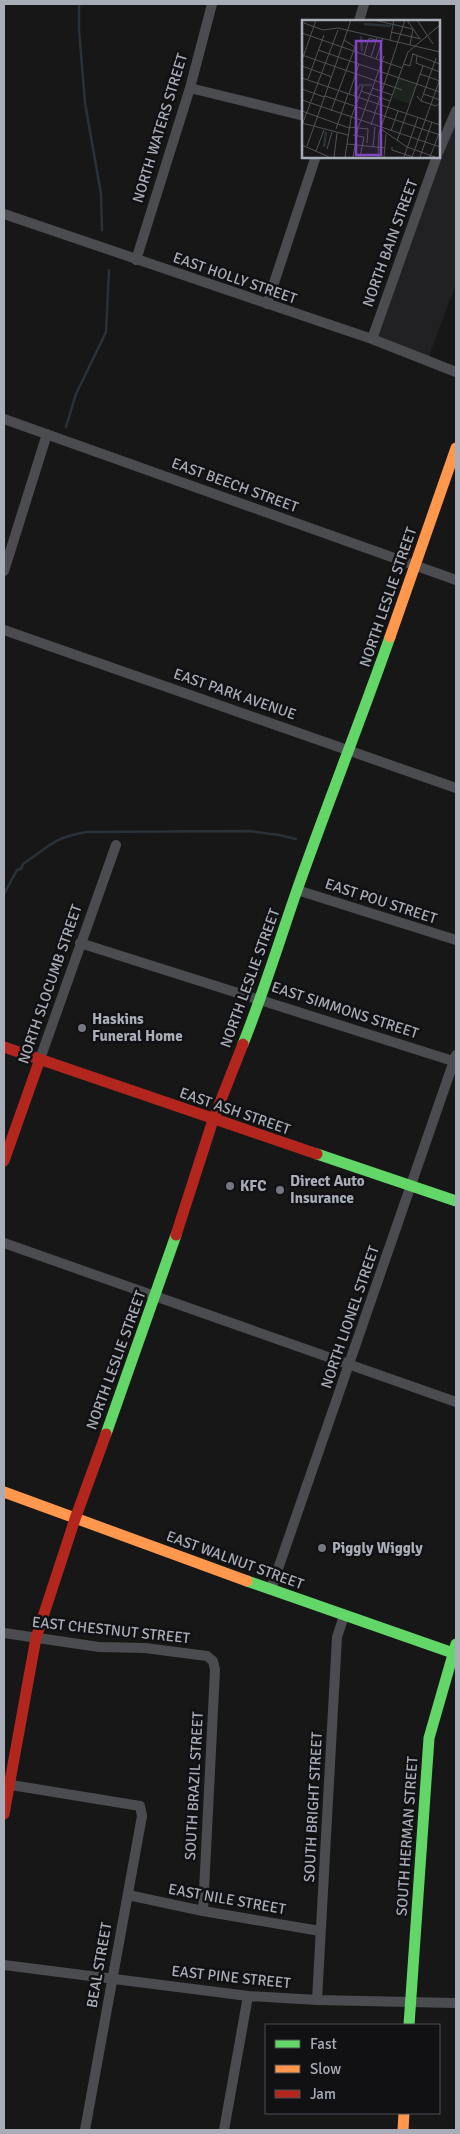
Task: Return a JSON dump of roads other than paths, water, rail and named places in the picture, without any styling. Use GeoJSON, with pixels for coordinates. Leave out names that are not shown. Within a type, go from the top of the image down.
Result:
{"type":"FeatureCollection","features":[{"type":"Feature","properties":{"kind":"street","name":"NORTH WATERS STREET"},"geometry":{"type":"LineString","coordinates":[[136,260],[190,88],[212,4]]}},
{"type":"Feature","properties":{"kind":"street"},"geometry":{"type":"LineString","coordinates":[[359,20],[364,4]]}},
{"type":"Feature","properties":{"kind":"street"},"geometry":{"type":"LineString","coordinates":[[190,88],[302,116]]}},
{"type":"Feature","properties":{"kind":"street"},"geometry":{"type":"LineString","coordinates":[[440,149],[456,112]]}},
{"type":"Feature","properties":{"kind":"street"},"geometry":{"type":"LineString","coordinates":[[267,304],[315,158]]}},
{"type":"Feature","properties":{"kind":"street","name":"NORTH BAIN STREET"},"geometry":{"type":"LineString","coordinates":[[372,339],[436,158]]}},
{"type":"Feature","properties":{"kind":"street","name":"EAST HOLLY STREET"},"geometry":{"type":"LineString","coordinates":[[4,214],[372,339],[456,372]]}},
{"type":"Feature","properties":{"kind":"street","name":"EAST BEECH STREET"},"geometry":{"type":"LineString","coordinates":[[4,419],[456,580]]}},
{"type":"Feature","properties":{"kind":"street"},"geometry":{"type":"LineString","coordinates":[[4,571],[48,434]]}},
{"type":"Feature","properties":{"kind":"street","name":"NORTH LESLIE STREET"},"geometry":{"type":"LineString","coordinates":[[4,1814],[6,1784],[36,1638],[74,1519],[156,1295],[214,1120],[261,999],[297,890],[350,750],[456,448]]}},
{"type":"Feature","properties":{"kind":"street","name":"EAST PARK AVENUE"},"geometry":{"type":"LineString","coordinates":[[4,630],[456,788]]}},
{"type":"Feature","properties":{"kind":"street","name":"NORTH SLOCUMB STREET"},"geometry":{"type":"LineString","coordinates":[[4,1162],[116,844]]}},
{"type":"Feature","properties":{"kind":"street","name":"EAST POU STREET"},"geometry":{"type":"LineString","coordinates":[[297,890],[456,940]]}},
{"type":"Feature","properties":{"kind":"street","name":"EAST SIMMONS STREET"},"geometry":{"type":"LineString","coordinates":[[80,943],[456,1060]]}},
{"type":"Feature","properties":{"kind":"street","name":"EAST ASH STREET"},"geometry":{"type":"LineString","coordinates":[[4,1047],[456,1201]]}},
{"type":"Feature","properties":{"kind":"street","name":"NORTH LIONEL STREET"},"geometry":{"type":"LineString","coordinates":[[271,1589],[456,1060]]}},
{"type":"Feature","properties":{"kind":"street"},"geometry":{"type":"LineString","coordinates":[[4,1243],[456,1402]]}},
{"type":"Feature","properties":{"kind":"street","name":"EAST WALNUT STREET"},"geometry":{"type":"LineString","coordinates":[[4,1492],[344,1616],[456,1653]]}},
{"type":"Feature","properties":{"kind":"street","name":"SOUTH BRIGHT STREET"},"geometry":{"type":"LineString","coordinates":[[317,2000],[337,1637],[344,1616]]}},
{"type":"Feature","properties":{"kind":"street","name":"EAST CHESTNUT STREET"},"geometry":{"type":"LineString","coordinates":[[4,1633],[99,1647],[145,1648],[206,1656],[213,1662]]}},
{"type":"Feature","properties":{"kind":"street","name":"SOUTH HERMAN STREET"},"geometry":{"type":"LineString","coordinates":[[409,2024],[429,1738],[456,1653]]}},
{"type":"Feature","properties":{"kind":"street","name":"SOUTH BRAZIL STREET"},"geometry":{"type":"LineString","coordinates":[[203,1911],[215,1670],[213,1662]]}},
{"type":"Feature","properties":{"kind":"street","name":"BEAL STREET"},"geometry":{"type":"LineString","coordinates":[[6,1784],[140,1806],[142,1816],[85,2130]]}},
{"type":"Feature","properties":{"kind":"street","name":"EAST NILE STREET"},"geometry":{"type":"LineString","coordinates":[[128,1895],[203,1911],[320,1931]]}},
{"type":"Feature","properties":{"kind":"street","name":"EAST PINE STREET"},"geometry":{"type":"LineString","coordinates":[[4,1965],[248,1996],[317,2000],[456,2003]]}},
{"type":"Feature","properties":{"kind":"street"},"geometry":{"type":"LineString","coordinates":[[224,2130],[248,1996]]}},
{"type":"Feature","properties":{"kind":"street"},"geometry":{"type":"LineString","coordinates":[[403,2130],[404,2114]]}},
{"type":"Feature","properties":{"kind":"waterway"},"geometry":{"type":"LineString","coordinates":[[79,4],[79,30],[85,103],[101,194],[102,230]]}},
{"type":"Feature","properties":{"kind":"waterway"},"geometry":{"type":"LineString","coordinates":[[66,427],[76,394],[106,332],[109,270]]}},
{"type":"Feature","properties":{"kind":"waterway"},"geometry":{"type":"LineString","coordinates":[[4,894],[17,870],[21,869],[23,864],[58,840],[75,834],[86,832],[249,831],[296,839]]}},
{"type":"Feature","properties":{"kind":"place","name":"Haskins Funeral Home"},"geometry":{"type":"Point","coordinates":[82,1028]}},
{"type":"Feature","properties":{"kind":"place","name":"KFC"},"geometry":{"type":"Point","coordinates":[230,1186]}},
{"type":"Feature","properties":{"kind":"place","name":"Direct Auto Insurance"},"geometry":{"type":"Point","coordinates":[280,1190]}},
{"type":"Feature","properties":{"kind":"place","name":"Piggly Wiggly"},"geometry":{"type":"Point","coordinates":[322,1548]}}]}
